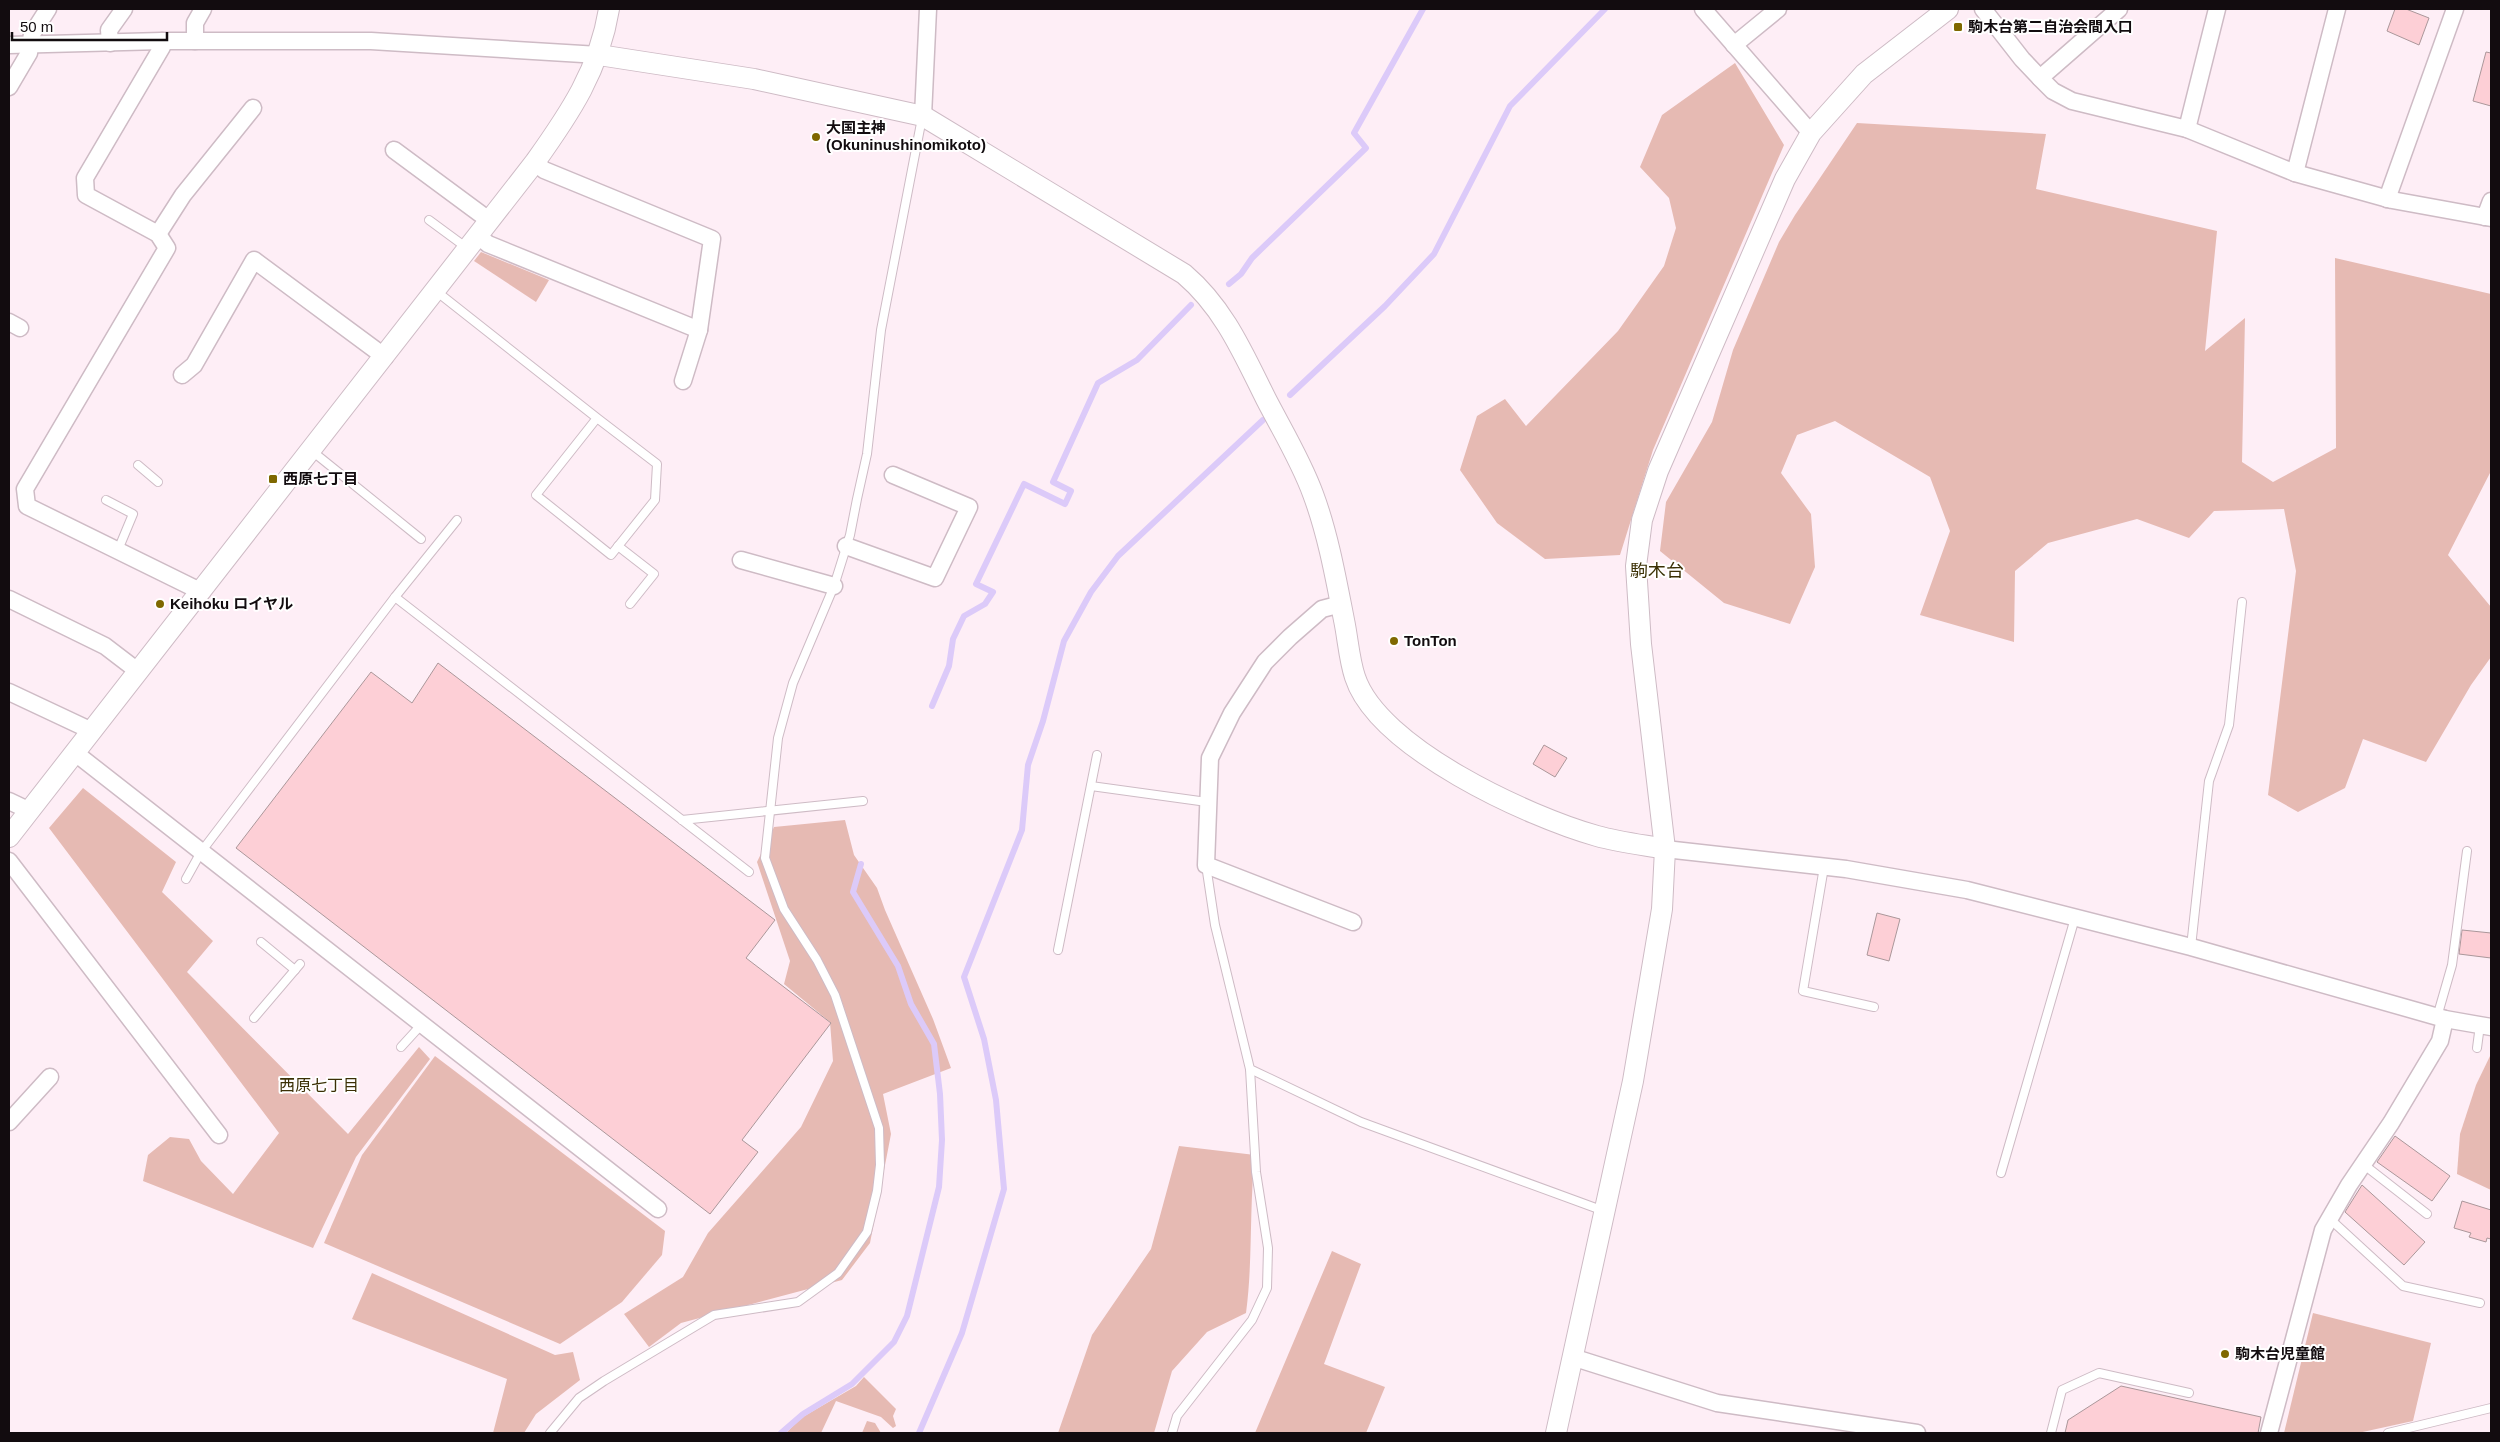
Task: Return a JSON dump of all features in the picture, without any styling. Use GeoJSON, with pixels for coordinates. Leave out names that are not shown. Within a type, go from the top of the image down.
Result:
{"type":"FeatureCollection","features":[{"type":"Feature","properties":{"kind":"street"},"geometry":{"type":"LineString","coordinates":[[9,87],[29,52],[32,34],[48,9]]}},
{"type":"Feature","properties":{"kind":"street"},"geometry":{"type":"LineString","coordinates":[[110,43],[110,30],[124,9]]}},
{"type":"Feature","properties":{"kind":"street"},"geometry":{"type":"LineString","coordinates":[[195,41],[195,23],[203,9]]}},
{"type":"Feature","properties":{"kind":"street"},"geometry":{"type":"LineString","coordinates":[[9,838],[74,752],[92,732],[202,592],[535,162],[569,114],[599,55],[609,9]]}},
{"type":"Feature","properties":{"kind":"street"},"geometry":{"type":"LineString","coordinates":[[923,116],[928,9]]}},
{"type":"Feature","properties":{"kind":"street"},"geometry":{"type":"LineString","coordinates":[[1703,9],[1812,133]]}},
{"type":"Feature","properties":{"kind":"street"},"geometry":{"type":"LineString","coordinates":[[1734,45],[1778,9]]}},
{"type":"Feature","properties":{"kind":"street"},"geometry":{"type":"LineString","coordinates":[[1556,1433],[1606,1212],[1633,1081],[1662,909],[1665,849],[1640,644],[1636,566],[1642,520],[1658,471],[1782,188],[1812,133],[1864,74],[1948,9]]}},
{"type":"Feature","properties":{"kind":"street"},"geometry":{"type":"LineString","coordinates":[[1983,9],[2022,59],[2040,78],[2053,91],[2072,101],[2188,129],[2235,146],[2295,173],[2387,199],[2488,218],[2491,201]]}},
{"type":"Feature","properties":{"kind":"street"},"geometry":{"type":"LineString","coordinates":[[2040,78],[2119,9]]}},
{"type":"Feature","properties":{"kind":"street"},"geometry":{"type":"LineString","coordinates":[[2188,129],[2217,9]]}},
{"type":"Feature","properties":{"kind":"street"},"geometry":{"type":"LineString","coordinates":[[2295,173],[2337,9]]}},
{"type":"Feature","properties":{"kind":"street"},"geometry":{"type":"LineString","coordinates":[[2387,199],[2455,9]]}},
{"type":"Feature","properties":{"kind":"street"},"geometry":{"type":"LineString","coordinates":[[9,45],[162,41],[371,41],[599,55],[754,79],[923,116],[1161,258],[1203,290],[1229,324],[1313,494],[1341,604],[1355,677],[1371,705],[1396,733],[1493,795],[1529,811],[1597,836],[1665,849],[1824,867],[1967,890],[2191,947],[2441,1018],[2486,1026]]}},
{"type":"Feature","properties":{"kind":"street"},"geometry":{"type":"LineString","coordinates":[[162,41],[162,47],[85,178],[86,194],[158,234],[167,248],[25,489],[28,506],[202,592]]}},
{"type":"Feature","properties":{"kind":"street"},"geometry":{"type":"LineString","coordinates":[[158,234],[183,195],[253,108]]}},
{"type":"Feature","properties":{"kind":"street"},"geometry":{"type":"LineString","coordinates":[[394,150],[488,244],[699,330]]}},
{"type":"Feature","properties":{"kind":"street"},"geometry":{"type":"LineString","coordinates":[[535,162],[544,170],[712,239],[699,330],[683,381]]}},
{"type":"Feature","properties":{"kind":"street"},"geometry":{"type":"LineString","coordinates":[[182,375],[194,365],[254,260],[385,356]]}},
{"type":"Feature","properties":{"kind":"street"},"geometry":{"type":"LineString","coordinates":[[846,546],[934,578],[969,507],[893,475]]}},
{"type":"Feature","properties":{"kind":"street"},"geometry":{"type":"LineString","coordinates":[[741,560],[834,586]]}},
{"type":"Feature","properties":{"kind":"street"},"geometry":{"type":"LineString","coordinates":[[9,599],[105,646],[139,672]]}},
{"type":"Feature","properties":{"kind":"street"},"geometry":{"type":"LineString","coordinates":[[1341,604],[1322,609],[1265,662],[1248,686],[1210,758],[1206,865],[1353,922]]}},
{"type":"Feature","properties":{"kind":"street"},"geometry":{"type":"LineString","coordinates":[[9,692],[92,732]]}},
{"type":"Feature","properties":{"kind":"street"},"geometry":{"type":"LineString","coordinates":[[74,752],[658,1209]]}},
{"type":"Feature","properties":{"kind":"street"},"geometry":{"type":"LineString","coordinates":[[9,801],[30,811]]}},
{"type":"Feature","properties":{"kind":"street"},"geometry":{"type":"LineString","coordinates":[[9,861],[219,1135]]}},
{"type":"Feature","properties":{"kind":"street"},"geometry":{"type":"LineString","coordinates":[[2269,1433],[2314,1258],[2330,1219],[2440,1041],[2441,1018]]}},
{"type":"Feature","properties":{"kind":"street"},"geometry":{"type":"LineString","coordinates":[[9,1122],[50,1078]]}},
{"type":"Feature","properties":{"kind":"street"},"geometry":{"type":"LineString","coordinates":[[1572,1357],[1717,1403],[1917,1433]]}},
{"type":"Feature","properties":{"kind":"lane"},"geometry":{"type":"LineString","coordinates":[[550,1433],[579,1398],[714,1315],[798,1302],[838,1273],[867,1232],[877,1191],[880,1165],[879,1128],[835,995],[818,960],[784,909],[765,858],[778,738],[793,683],[834,586],[846,546],[867,454],[881,330],[923,116]]}},
{"type":"Feature","properties":{"kind":"lane"},"geometry":{"type":"LineString","coordinates":[[429,220],[478,236]]}},
{"type":"Feature","properties":{"kind":"lane"},"geometry":{"type":"LineString","coordinates":[[436,291],[657,464],[655,500],[611,555],[536,495],[597,418]]}},
{"type":"Feature","properties":{"kind":"lane"},"geometry":{"type":"LineString","coordinates":[[312,451],[421,539]]}},
{"type":"Feature","properties":{"kind":"lane"},"geometry":{"type":"LineString","coordinates":[[138,465],[158,482]]}},
{"type":"Feature","properties":{"kind":"lane"},"geometry":{"type":"LineString","coordinates":[[106,500],[133,514],[118,550]]}},
{"type":"Feature","properties":{"kind":"lane"},"geometry":{"type":"LineString","coordinates":[[186,879],[201,852],[395,597],[457,520]]}},
{"type":"Feature","properties":{"kind":"lane"},"geometry":{"type":"LineString","coordinates":[[618,546],[654,574],[630,604]]}},
{"type":"Feature","properties":{"kind":"lane"},"geometry":{"type":"LineString","coordinates":[[395,597],[749,872]]}},
{"type":"Feature","properties":{"kind":"lane"},"geometry":{"type":"LineString","coordinates":[[2191,947],[2209,781],[2229,725],[2242,602]]}},
{"type":"Feature","properties":{"kind":"lane"},"geometry":{"type":"LineString","coordinates":[[1058,950],[1098,755]]}},
{"type":"Feature","properties":{"kind":"lane"},"geometry":{"type":"LineString","coordinates":[[1091,786],[1207,802]]}},
{"type":"Feature","properties":{"kind":"lane"},"geometry":{"type":"LineString","coordinates":[[682,820],[863,801]]}},
{"type":"Feature","properties":{"kind":"lane"},"geometry":{"type":"LineString","coordinates":[[2441,1018],[2452,966],[2467,851]]}},
{"type":"Feature","properties":{"kind":"lane"},"geometry":{"type":"LineString","coordinates":[[1172,1433],[1177,1416],[1252,1320],[1267,1288],[1268,1248],[1256,1172],[1250,1069],[1215,926],[1206,865]]}},
{"type":"Feature","properties":{"kind":"lane"},"geometry":{"type":"LineString","coordinates":[[1824,867],[1803,991],[1874,1007]]}},
{"type":"Feature","properties":{"kind":"lane"},"geometry":{"type":"LineString","coordinates":[[2001,1173],[2075,918]]}},
{"type":"Feature","properties":{"kind":"lane"},"geometry":{"type":"LineString","coordinates":[[254,1018],[297,967],[261,942]]}},
{"type":"Feature","properties":{"kind":"lane"},"geometry":{"type":"LineString","coordinates":[[401,1047],[422,1024]]}},
{"type":"Feature","properties":{"kind":"lane"},"geometry":{"type":"LineString","coordinates":[[2477,1048],[2486,1026]]}},
{"type":"Feature","properties":{"kind":"lane"},"geometry":{"type":"LineString","coordinates":[[1250,1069],[1361,1122],[1606,1212]]}},
{"type":"Feature","properties":{"kind":"lane"},"geometry":{"type":"LineString","coordinates":[[2363,1164],[2428,1214]]}},
{"type":"Feature","properties":{"kind":"lane"},"geometry":{"type":"LineString","coordinates":[[2330,1219],[2403,1286],[2480,1303]]}},
{"type":"Feature","properties":{"kind":"lane"},"geometry":{"type":"LineString","coordinates":[[2051,1433],[2062,1390],[2099,1373],[2189,1393]]}},
{"type":"Feature","properties":{"kind":"lane"},"geometry":{"type":"LineString","coordinates":[[2388,1433],[2491,1408]]}},
{"type":"Feature","properties":{"kind":"shaded area"},"geometry":{"type":"Polygon","coordinates":[[[1735,63],[1784,145],[1653,450],[1620,555],[1545,559],[1497,523],[1460,470],[1477,416],[1505,399],[1526,426],[1618,331],[1664,266],[1676,228],[1669,198],[1640,167],[1662,115],[1735,63]]]}},
{"type":"Feature","properties":{"kind":"shaded area"},"geometry":{"type":"Polygon","coordinates":[[[1857,123],[2046,134],[2036,189],[2217,231],[2205,351],[2245,318],[2242,462],[2273,482],[2336,448],[2335,258],[2491,294],[2491,471],[2448,555],[2491,607],[2491,657],[2471,685],[2426,762],[2363,739],[2345,788],[2298,812],[2268,795],[2296,571],[2284,509],[2214,511],[2189,538],[2137,519],[2048,543],[2015,571],[2014,642],[1920,615],[1950,531],[1930,477],[1835,421],[1797,435],[1781,473],[1811,514],[1815,567],[1790,624],[1724,603],[1660,551],[1666,502],[1712,422],[1733,350],[1779,242],[1857,123]]]}},
{"type":"Feature","properties":{"kind":"shaded area"},"geometry":{"type":"Polygon","coordinates":[[[481,252],[549,280],[536,302],[474,261],[481,252]]]}},
{"type":"Feature","properties":{"kind":"shaded area"},"geometry":{"type":"Polygon","coordinates":[[[83,788],[176,862],[162,892],[213,941],[187,972],[348,1134],[419,1047],[430,1059],[356,1157],[313,1248],[143,1181],[148,1155],[170,1137],[189,1139],[201,1161],[233,1194],[279,1133],[49,828],[83,788]]]}},
{"type":"Feature","properties":{"kind":"shaded area"},"geometry":{"type":"Polygon","coordinates":[[[845,820],[854,855],[877,888],[933,1019],[951,1068],[883,1094],[891,1134],[870,1243],[842,1280],[681,1323],[649,1347],[624,1314],[683,1277],[708,1233],[801,1127],[833,1061],[830,1022],[784,984],[790,961],[757,862],[774,827],[845,820]]]}},
{"type":"Feature","properties":{"kind":"shaded area"},"geometry":{"type":"Polygon","coordinates":[[[2491,1054],[2491,1190],[2457,1174],[2460,1134],[2476,1085],[2491,1054]]]}},
{"type":"Feature","properties":{"kind":"shaded area"},"geometry":{"type":"Polygon","coordinates":[[[435,1056],[665,1231],[662,1255],[622,1302],[560,1344],[324,1243],[362,1155],[435,1056]]]}},
{"type":"Feature","properties":{"kind":"shaded area"},"geometry":{"type":"Polygon","coordinates":[[[1179,1146],[1255,1155],[1250,1274],[1246,1313],[1207,1332],[1172,1371],[1154,1433],[1058,1433],[1092,1335],[1151,1249],[1179,1146]]]}},
{"type":"Feature","properties":{"kind":"shaded area"},"geometry":{"type":"Polygon","coordinates":[[[1332,1251],[1361,1264],[1324,1364],[1385,1387],[1366,1433],[1255,1433],[1332,1251]]]}},
{"type":"Feature","properties":{"kind":"shaded area"},"geometry":{"type":"Polygon","coordinates":[[[372,1273],[555,1355],[573,1352],[580,1380],[536,1414],[524,1433],[493,1433],[507,1379],[352,1319],[372,1273]]]}},
{"type":"Feature","properties":{"kind":"shaded area"},"geometry":{"type":"Polygon","coordinates":[[[2313,1313],[2431,1343],[2413,1421],[2358,1433],[2284,1433],[2313,1313]]]}},
{"type":"Feature","properties":{"kind":"shaded area"},"geometry":{"type":"Polygon","coordinates":[[[864,1377],[896,1409],[893,1416],[896,1426],[893,1428],[881,1417],[836,1401],[821,1433],[786,1433],[801,1418],[856,1386],[864,1377]]]}},
{"type":"Feature","properties":{"kind":"shaded area"},"geometry":{"type":"Polygon","coordinates":[[[867,1421],[875,1423],[881,1433],[862,1433],[867,1421]]]}},
{"type":"Feature","properties":{"kind":"building"},"geometry":{"type":"Polygon","coordinates":[[[2395,9],[2406,9],[2429,18],[2419,45],[2387,31],[2395,9]]]}},
{"type":"Feature","properties":{"kind":"building"},"geometry":{"type":"Polygon","coordinates":[[[2486,52],[2491,53],[2491,106],[2473,101],[2486,52]]]}},
{"type":"Feature","properties":{"kind":"building"},"geometry":{"type":"Polygon","coordinates":[[[438,663],[775,920],[746,958],[831,1023],[742,1140],[758,1152],[710,1214],[236,848],[371,672],[412,703],[438,663]]]}},
{"type":"Feature","properties":{"kind":"building"},"geometry":{"type":"Polygon","coordinates":[[[1544,745],[1567,758],[1555,777],[1533,764],[1544,745]]]}},
{"type":"Feature","properties":{"kind":"building"},"geometry":{"type":"Polygon","coordinates":[[[1877,913],[1900,919],[1889,961],[1867,955],[1877,913]]]}},
{"type":"Feature","properties":{"kind":"building"},"geometry":{"type":"Polygon","coordinates":[[[2462,930],[2491,933],[2491,958],[2459,954],[2462,930]]]}},
{"type":"Feature","properties":{"kind":"building"},"geometry":{"type":"Polygon","coordinates":[[[2395,1136],[2450,1176],[2432,1201],[2377,1162],[2395,1136]]]}},
{"type":"Feature","properties":{"kind":"building"},"geometry":{"type":"Polygon","coordinates":[[[2362,1185],[2425,1242],[2404,1265],[2345,1212],[2362,1185]]]}},
{"type":"Feature","properties":{"kind":"building"},"geometry":{"type":"Polygon","coordinates":[[[2462,1201],[2491,1210],[2491,1239],[2487,1238],[2486,1242],[2469,1237],[2471,1233],[2454,1228],[2462,1201]]]}},
{"type":"Feature","properties":{"kind":"building"},"geometry":{"type":"Polygon","coordinates":[[[2121,1386],[2261,1417],[2258,1433],[2065,1433],[2068,1420],[2121,1386]]]}},
{"type":"Feature","properties":{"kind":"waterway"},"geometry":{"type":"LineString","coordinates":[[1229,284],[1241,274],[1252,258],[1366,148],[1354,133],[1423,9]]}},
{"type":"Feature","properties":{"kind":"waterway"},"geometry":{"type":"LineString","coordinates":[[1290,395],[1385,306],[1434,254],[1510,106],[1605,9]]}},
{"type":"Feature","properties":{"kind":"waterway"},"geometry":{"type":"LineString","coordinates":[[932,706],[949,666],[953,639],[964,616],[985,604],[993,592],[976,584],[1024,484],[1065,504],[1071,491],[1053,482],[1098,383],[1137,360],[1191,305]]}},
{"type":"Feature","properties":{"kind":"waterway"},"geometry":{"type":"LineString","coordinates":[[919,1433],[962,1333],[1004,1189],[996,1100],[984,1039],[964,977],[1022,830],[1028,765],[1043,721],[1064,641],[1091,592],[1118,556],[1263,420]]}},
{"type":"Feature","properties":{"kind":"waterway"},"geometry":{"type":"LineString","coordinates":[[781,1433],[803,1414],[852,1384],[894,1342],[907,1316],[939,1187],[942,1140],[940,1094],[934,1044],[911,1004],[898,966],[853,892],[861,864]]}},
{"type":"Feature","properties":{"kind":"place","name":"駒木台第二自治会間入口"},"geometry":{"type":"Point","coordinates":[1958,27]}},
{"type":"Feature","properties":{"kind":"place","name":"大国主神 (Okuninushinomikoto)"},"geometry":{"type":"Point","coordinates":[816,137]}},
{"type":"Feature","properties":{"kind":"place","name":"西原七丁目"},"geometry":{"type":"Point","coordinates":[273,479]}},
{"type":"Feature","properties":{"kind":"place","name":"Keihoku ロイヤル"},"geometry":{"type":"Point","coordinates":[160,604]}},
{"type":"Feature","properties":{"kind":"place","name":"TonTon"},"geometry":{"type":"Point","coordinates":[1394,641]}},
{"type":"Feature","properties":{"kind":"place","name":"駒木台児童館"},"geometry":{"type":"Point","coordinates":[2225,1354]}},
{"type":"Feature","properties":{"kind":"district","name":"駒木台"},"geometry":{"type":"Point","coordinates":[1657,571]}},
{"type":"Feature","properties":{"kind":"district","name":"西原七丁目"},"geometry":{"type":"Point","coordinates":[319,1085]}}]}
